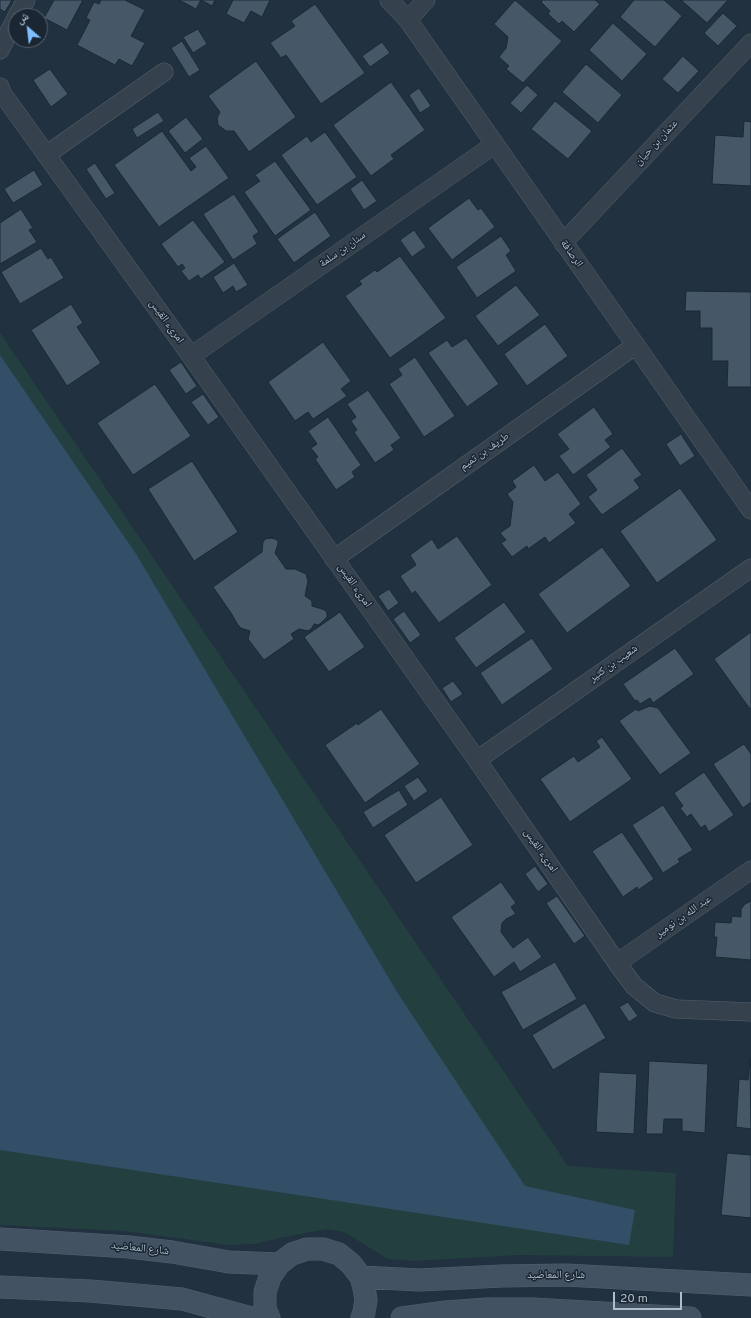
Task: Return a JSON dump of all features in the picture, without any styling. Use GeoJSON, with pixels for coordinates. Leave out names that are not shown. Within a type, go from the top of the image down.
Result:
{"type":"FeatureCollection","features":[{"type":"Feature","properties":{"kind":"street","name":"الرصافة"},"geometry":{"type":"LineString","coordinates":[[389,0],[408,20],[751,510]]}},
{"type":"Feature","properties":{"kind":"street"},"geometry":{"type":"LineString","coordinates":[[408,20],[426,0]]}},
{"type":"Feature","properties":{"kind":"street"},"geometry":{"type":"LineString","coordinates":[[0,50],[8,34]]}},
{"type":"Feature","properties":{"kind":"street","name":"عثمان بن حيان"},"geometry":{"type":"LineString","coordinates":[[563,243],[748,54]]}},
{"type":"Feature","properties":{"kind":"street"},"geometry":{"type":"LineString","coordinates":[[46,154],[164,72]]}},
{"type":"Feature","properties":{"kind":"street","name":"امرىء القيس"},"geometry":{"type":"LineString","coordinates":[[0,87],[2,93],[191,356],[477,760],[634,986],[655,1003],[676,1009],[751,1012]]}},
{"type":"Feature","properties":{"kind":"street","name":"سنان بن سلمة"},"geometry":{"type":"LineString","coordinates":[[191,356],[495,144]]}},
{"type":"Feature","properties":{"kind":"street","name":"طريف بن تميم"},"geometry":{"type":"LineString","coordinates":[[334,559],[636,345]]}},
{"type":"Feature","properties":{"kind":"street","name":"شعيب بن كثير"},"geometry":{"type":"LineString","coordinates":[[477,760],[751,568]]}},
{"type":"Feature","properties":{"kind":"street","name":"عبد الله بن نومير"},"geometry":{"type":"LineString","coordinates":[[617,963],[751,870]]}},
{"type":"Feature","properties":{"kind":"street","name":"شارع المعاضيد"},"geometry":{"type":"LineString","coordinates":[[0,1239],[129,1247],[229,1262],[279,1264]]}},
{"type":"Feature","properties":{"kind":"street"},"geometry":{"type":"LineString","coordinates":[[269,1318],[265,1309],[265,1292],[270,1277],[279,1264],[292,1254],[307,1249],[323,1249],[339,1254],[351,1264],[361,1277],[364,1288],[366,1300],[362,1318]]}},
{"type":"Feature","properties":{"kind":"street","name":"شارع المعاضيد"},"geometry":{"type":"LineString","coordinates":[[361,1277],[419,1280],[566,1275],[751,1285]]}},
{"type":"Feature","properties":{"kind":"street"},"geometry":{"type":"LineString","coordinates":[[0,1287],[90,1291],[182,1299],[252,1318]]}},
{"type":"Feature","properties":{"kind":"street"},"geometry":{"type":"LineString","coordinates":[[402,1318],[446,1312],[487,1309],[533,1309],[690,1318]]}},
{"type":"Feature","properties":{"kind":"green space"},"geometry":{"type":"Polygon","coordinates":[[[0,333],[568,1166],[676,1173],[673,1257],[518,1255],[414,1261],[388,1259],[344,1232],[327,1229],[254,1244],[229,1245],[124,1231],[0,1225],[0,333]]]}},
{"type":"Feature","properties":{"kind":"water"},"geometry":{"type":"Polygon","coordinates":[[[0,355],[136,554],[397,992],[525,1186],[635,1210],[629,1245],[0,1150],[0,355]]]}},
{"type":"Feature","properties":{"kind":"building"},"geometry":{"type":"Polygon","coordinates":[[[0,0],[12,0],[5,12],[0,9],[0,0]]]}},
{"type":"Feature","properties":{"kind":"building"},"geometry":{"type":"Polygon","coordinates":[[[54,0],[83,0],[67,30],[48,20],[48,11],[54,0]]]}},
{"type":"Feature","properties":{"kind":"building"},"geometry":{"type":"Polygon","coordinates":[[[101,0],[125,0],[145,10],[131,36],[145,43],[132,66],[119,59],[115,65],[77,45],[90,20],[86,18],[94,2],[99,4],[101,0]]]}},
{"type":"Feature","properties":{"kind":"building"},"geometry":{"type":"Polygon","coordinates":[[[179,0],[201,0],[196,9],[179,0]]]}},
{"type":"Feature","properties":{"kind":"building"},"geometry":{"type":"Polygon","coordinates":[[[201,0],[215,0],[212,6],[201,0]]]}},
{"type":"Feature","properties":{"kind":"building"},"geometry":{"type":"Polygon","coordinates":[[[233,0],[270,0],[262,17],[251,11],[244,23],[226,14],[233,0]]]}},
{"type":"Feature","properties":{"kind":"building"},"geometry":{"type":"Polygon","coordinates":[[[515,0],[562,41],[523,83],[506,69],[509,66],[499,57],[506,48],[508,37],[494,24],[515,0]]]}},
{"type":"Feature","properties":{"kind":"building"},"geometry":{"type":"Polygon","coordinates":[[[543,0],[595,0],[600,4],[574,32],[562,21],[559,24],[548,14],[550,11],[541,2],[543,0]]]}},
{"type":"Feature","properties":{"kind":"building"},"geometry":{"type":"Polygon","coordinates":[[[634,0],[664,0],[682,16],[655,47],[620,17],[634,0]]]}},
{"type":"Feature","properties":{"kind":"building"},"geometry":{"type":"Polygon","coordinates":[[[681,0],[728,0],[707,23],[681,0]]]}},
{"type":"Feature","properties":{"kind":"building"},"geometry":{"type":"Polygon","coordinates":[[[315,4],[365,73],[321,104],[286,55],[281,58],[270,43],[295,26],[291,21],[315,4]]]}},
{"type":"Feature","properties":{"kind":"building"},"geometry":{"type":"Polygon","coordinates":[[[723,13],[737,26],[718,46],[704,33],[723,13]]]}},
{"type":"Feature","properties":{"kind":"building"},"geometry":{"type":"Polygon","coordinates":[[[613,23],[647,54],[622,81],[589,50],[613,23]]]}},
{"type":"Feature","properties":{"kind":"building"},"geometry":{"type":"Polygon","coordinates":[[[198,29],[207,44],[193,53],[183,37],[198,29]]]}},
{"type":"Feature","properties":{"kind":"building"},"geometry":{"type":"Polygon","coordinates":[[[182,41],[200,70],[189,77],[171,48],[182,41]]]}},
{"type":"Feature","properties":{"kind":"building"},"geometry":{"type":"Polygon","coordinates":[[[382,42],[390,53],[370,67],[362,56],[382,42]]]}},
{"type":"Feature","properties":{"kind":"building"},"geometry":{"type":"Polygon","coordinates":[[[683,56],[699,71],[678,93],[662,79],[683,56]]]}},
{"type":"Feature","properties":{"kind":"building"},"geometry":{"type":"Polygon","coordinates":[[[256,61],[296,117],[249,152],[234,131],[226,131],[218,125],[217,118],[220,112],[208,96],[256,61]]]}},
{"type":"Feature","properties":{"kind":"building"},"geometry":{"type":"Polygon","coordinates":[[[586,64],[622,95],[598,123],[562,92],[586,64]]]}},
{"type":"Feature","properties":{"kind":"building"},"geometry":{"type":"Polygon","coordinates":[[[50,69],[68,94],[51,107],[33,80],[50,69]]]}},
{"type":"Feature","properties":{"kind":"building"},"geometry":{"type":"Polygon","coordinates":[[[391,82],[425,130],[391,155],[394,159],[371,176],[333,125],[391,82]]]}},
{"type":"Feature","properties":{"kind":"building"},"geometry":{"type":"Polygon","coordinates":[[[527,85],[538,95],[521,113],[510,103],[527,85]]]}},
{"type":"Feature","properties":{"kind":"building"},"geometry":{"type":"Polygon","coordinates":[[[419,88],[431,106],[420,113],[409,95],[419,88]]]}},
{"type":"Feature","properties":{"kind":"building"},"geometry":{"type":"Polygon","coordinates":[[[555,101],[592,131],[568,159],[531,129],[555,101]]]}},
{"type":"Feature","properties":{"kind":"building"},"geometry":{"type":"Polygon","coordinates":[[[158,112],[164,121],[137,138],[132,129],[158,112]]]}},
{"type":"Feature","properties":{"kind":"building"},"geometry":{"type":"Polygon","coordinates":[[[186,117],[203,139],[185,153],[168,131],[186,117]]]}},
{"type":"Feature","properties":{"kind":"building"},"geometry":{"type":"Polygon","coordinates":[[[744,121],[751,122],[751,186],[712,184],[715,135],[743,137],[744,121]]]}},
{"type":"Feature","properties":{"kind":"building"},"geometry":{"type":"Polygon","coordinates":[[[162,131],[191,171],[196,167],[189,158],[206,146],[229,178],[159,227],[114,165],[162,131]]]}},
{"type":"Feature","properties":{"kind":"building"},"geometry":{"type":"Polygon","coordinates":[[[325,132],[357,177],[317,205],[281,155],[307,136],[311,142],[325,132]]]}},
{"type":"Feature","properties":{"kind":"building"},"geometry":{"type":"Polygon","coordinates":[[[275,161],[311,210],[275,236],[244,192],[260,181],[255,175],[275,161]]]}},
{"type":"Feature","properties":{"kind":"building"},"geometry":{"type":"Polygon","coordinates":[[[95,163],[115,193],[106,199],[86,169],[95,163]]]}},
{"type":"Feature","properties":{"kind":"building"},"geometry":{"type":"Polygon","coordinates":[[[34,170],[43,185],[13,203],[4,189],[34,170]]]}},
{"type":"Feature","properties":{"kind":"building"},"geometry":{"type":"Polygon","coordinates":[[[362,180],[377,201],[364,210],[350,189],[362,180]]]}},
{"type":"Feature","properties":{"kind":"building"},"geometry":{"type":"Polygon","coordinates":[[[234,194],[259,232],[253,236],[257,244],[233,260],[203,214],[234,194]]]}},
{"type":"Feature","properties":{"kind":"building"},"geometry":{"type":"Polygon","coordinates":[[[469,198],[478,210],[481,208],[495,227],[452,260],[428,228],[469,198]]]}},
{"type":"Feature","properties":{"kind":"building"},"geometry":{"type":"Polygon","coordinates":[[[21,209],[33,228],[29,230],[37,242],[0,264],[0,223],[21,209]]]}},
{"type":"Feature","properties":{"kind":"building"},"geometry":{"type":"Polygon","coordinates":[[[315,212],[331,236],[294,263],[277,239],[315,212]]]}},
{"type":"Feature","properties":{"kind":"building"},"geometry":{"type":"Polygon","coordinates":[[[193,220],[225,262],[201,279],[198,275],[189,281],[181,271],[185,268],[182,264],[178,267],[161,244],[193,220]]]}},
{"type":"Feature","properties":{"kind":"building"},"geometry":{"type":"Polygon","coordinates":[[[414,230],[426,247],[412,257],[400,240],[414,230]]]}},
{"type":"Feature","properties":{"kind":"building"},"geometry":{"type":"Polygon","coordinates":[[[501,236],[511,251],[506,255],[516,271],[477,298],[456,267],[501,236]]]}},
{"type":"Feature","properties":{"kind":"building"},"geometry":{"type":"Polygon","coordinates":[[[41,248],[48,259],[51,257],[64,278],[20,304],[1,272],[41,248]]]}},
{"type":"Feature","properties":{"kind":"building"},"geometry":{"type":"Polygon","coordinates":[[[400,256],[446,318],[390,358],[345,296],[362,284],[359,281],[375,270],[377,272],[400,256]]]}},
{"type":"Feature","properties":{"kind":"building"},"geometry":{"type":"Polygon","coordinates":[[[234,263],[248,285],[236,292],[233,286],[223,293],[213,277],[234,263]]]}},
{"type":"Feature","properties":{"kind":"building"},"geometry":{"type":"Polygon","coordinates":[[[516,285],[540,315],[498,346],[475,316],[516,285]]]}},
{"type":"Feature","properties":{"kind":"building"},"geometry":{"type":"Polygon","coordinates":[[[686,291],[751,292],[751,387],[727,387],[728,361],[712,361],[712,328],[700,328],[700,311],[685,311],[686,291]]]}},
{"type":"Feature","properties":{"kind":"building"},"geometry":{"type":"Polygon","coordinates":[[[71,304],[83,323],[77,327],[101,363],[67,386],[31,330],[71,304]]]}},
{"type":"Feature","properties":{"kind":"building"},"geometry":{"type":"Polygon","coordinates":[[[545,324],[568,356],[527,386],[504,354],[545,324]]]}},
{"type":"Feature","properties":{"kind":"building"},"geometry":{"type":"Polygon","coordinates":[[[466,338],[499,384],[467,407],[428,353],[447,340],[452,347],[466,338]]]}},
{"type":"Feature","properties":{"kind":"building"},"geometry":{"type":"Polygon","coordinates":[[[323,342],[351,381],[341,389],[347,396],[313,419],[308,412],[295,421],[268,382],[323,342]]]}},
{"type":"Feature","properties":{"kind":"building"},"geometry":{"type":"Polygon","coordinates":[[[415,357],[455,416],[424,437],[389,384],[402,375],[398,369],[415,357]]]}},
{"type":"Feature","properties":{"kind":"building"},"geometry":{"type":"Polygon","coordinates":[[[181,362],[197,386],[186,394],[169,370],[181,362]]]}},
{"type":"Feature","properties":{"kind":"building"},"geometry":{"type":"Polygon","coordinates":[[[155,384],[191,436],[133,475],[97,423],[155,384]]]}},
{"type":"Feature","properties":{"kind":"building"},"geometry":{"type":"Polygon","coordinates":[[[368,390],[401,438],[391,445],[394,450],[375,463],[354,432],[357,430],[351,421],[356,417],[347,404],[368,390]]]}},
{"type":"Feature","properties":{"kind":"building"},"geometry":{"type":"Polygon","coordinates":[[[203,394],[219,417],[208,425],[191,402],[203,394]]]}},
{"type":"Feature","properties":{"kind":"building"},"geometry":{"type":"Polygon","coordinates":[[[594,407],[613,434],[605,440],[611,447],[573,475],[559,456],[569,449],[557,434],[594,407]]]}},
{"type":"Feature","properties":{"kind":"building"},"geometry":{"type":"Polygon","coordinates":[[[328,417],[361,465],[352,472],[355,477],[336,490],[315,459],[318,457],[311,448],[317,444],[308,431],[328,417]]]}},
{"type":"Feature","properties":{"kind":"building"},"geometry":{"type":"Polygon","coordinates":[[[681,434],[695,456],[680,466],[666,444],[681,434]]]}},
{"type":"Feature","properties":{"kind":"building"},"geometry":{"type":"Polygon","coordinates":[[[622,448],[642,475],[634,480],[640,488],[602,515],[588,497],[597,490],[586,475],[622,448]]]}},
{"type":"Feature","properties":{"kind":"building"},"geometry":{"type":"Polygon","coordinates":[[[192,461],[238,532],[194,561],[148,489],[192,461]]]}},
{"type":"Feature","properties":{"kind":"building"},"geometry":{"type":"Polygon","coordinates":[[[534,465],[545,481],[558,472],[581,504],[569,514],[576,523],[549,543],[545,537],[528,549],[527,546],[512,557],[501,543],[506,540],[500,533],[510,526],[513,502],[507,494],[516,487],[512,481],[534,465]]]}},
{"type":"Feature","properties":{"kind":"building"},"geometry":{"type":"Polygon","coordinates":[[[680,488],[717,540],[657,583],[620,531],[680,488]]]}},
{"type":"Feature","properties":{"kind":"building"},"geometry":{"type":"Polygon","coordinates":[[[457,536],[492,585],[439,623],[415,591],[412,594],[400,576],[416,565],[410,555],[432,539],[438,549],[457,536]]]}},
{"type":"Feature","properties":{"kind":"building"},"geometry":{"type":"Polygon","coordinates":[[[271,538],[278,541],[275,553],[286,569],[295,569],[306,574],[308,581],[305,596],[312,601],[312,606],[325,610],[327,617],[318,625],[314,624],[308,631],[299,629],[291,634],[294,639],[264,660],[248,639],[250,631],[241,628],[238,625],[213,587],[262,552],[263,542],[265,539],[271,538]]]}},
{"type":"Feature","properties":{"kind":"building"},"geometry":{"type":"Polygon","coordinates":[[[602,547],[631,586],[567,633],[538,594],[602,547]]]}},
{"type":"Feature","properties":{"kind":"building"},"geometry":{"type":"Polygon","coordinates":[[[389,589],[399,603],[388,611],[378,596],[389,589]]]}},
{"type":"Feature","properties":{"kind":"building"},"geometry":{"type":"Polygon","coordinates":[[[504,602],[526,632],[476,668],[454,638],[504,602]]]}},
{"type":"Feature","properties":{"kind":"building"},"geometry":{"type":"Polygon","coordinates":[[[404,611],[421,635],[410,643],[393,619],[404,611]]]}},
{"type":"Feature","properties":{"kind":"building"},"geometry":{"type":"Polygon","coordinates":[[[340,612],[365,647],[329,672],[304,637],[340,612]]]}},
{"type":"Feature","properties":{"kind":"building"},"geometry":{"type":"Polygon","coordinates":[[[751,632],[751,708],[750,709],[714,659],[751,632]]]}},
{"type":"Feature","properties":{"kind":"building"},"geometry":{"type":"Polygon","coordinates":[[[532,638],[553,669],[502,705],[480,673],[532,638]]]}},
{"type":"Feature","properties":{"kind":"building"},"geometry":{"type":"Polygon","coordinates":[[[675,648],[694,674],[653,703],[650,698],[640,704],[637,700],[635,701],[623,684],[675,648]]]}},
{"type":"Feature","properties":{"kind":"building"},"geometry":{"type":"Polygon","coordinates":[[[453,681],[463,694],[451,702],[442,688],[453,681]]]}},
{"type":"Feature","properties":{"kind":"building"},"geometry":{"type":"Polygon","coordinates":[[[650,706],[658,708],[691,753],[660,775],[619,721],[636,709],[638,711],[650,706]]]}},
{"type":"Feature","properties":{"kind":"building"},"geometry":{"type":"Polygon","coordinates":[[[381,709],[420,764],[365,803],[325,745],[357,723],[358,725],[381,709]]]}},
{"type":"Feature","properties":{"kind":"building"},"geometry":{"type":"Polygon","coordinates":[[[602,737],[632,779],[570,822],[540,779],[574,756],[578,762],[600,747],[596,741],[602,737]]]}},
{"type":"Feature","properties":{"kind":"building"},"geometry":{"type":"Polygon","coordinates":[[[744,744],[751,754],[751,802],[743,808],[713,764],[744,744]]]}},
{"type":"Feature","properties":{"kind":"building"},"geometry":{"type":"Polygon","coordinates":[[[704,772],[734,815],[709,832],[705,825],[701,828],[691,814],[687,817],[680,808],[683,806],[674,793],[704,772]]]}},
{"type":"Feature","properties":{"kind":"building"},"geometry":{"type":"Polygon","coordinates":[[[418,777],[428,791],[414,801],[404,786],[418,777]]]}},
{"type":"Feature","properties":{"kind":"building"},"geometry":{"type":"Polygon","coordinates":[[[399,790],[408,805],[373,828],[363,812],[399,790]]]}},
{"type":"Feature","properties":{"kind":"building"},"geometry":{"type":"Polygon","coordinates":[[[441,797],[473,845],[416,883],[384,835],[441,797]]]}},
{"type":"Feature","properties":{"kind":"building"},"geometry":{"type":"Polygon","coordinates":[[[663,805],[693,850],[678,859],[680,862],[663,873],[632,825],[663,805]]]}},
{"type":"Feature","properties":{"kind":"building"},"geometry":{"type":"Polygon","coordinates":[[[622,832],[654,879],[638,890],[637,887],[623,897],[592,851],[622,832]]]}},
{"type":"Feature","properties":{"kind":"building"},"geometry":{"type":"Polygon","coordinates":[[[535,866],[548,884],[538,892],[525,874],[535,866]]]}},
{"type":"Feature","properties":{"kind":"building"},"geometry":{"type":"Polygon","coordinates":[[[501,882],[516,903],[511,907],[516,914],[506,919],[502,923],[501,932],[513,948],[528,937],[542,957],[520,972],[514,962],[494,977],[451,917],[501,882]]]}},
{"type":"Feature","properties":{"kind":"building"},"geometry":{"type":"Polygon","coordinates":[[[557,896],[585,936],[574,944],[546,903],[557,896]]]}},
{"type":"Feature","properties":{"kind":"building"},"geometry":{"type":"Polygon","coordinates":[[[751,901],[751,960],[715,957],[717,937],[714,937],[715,922],[731,923],[732,916],[741,917],[741,909],[745,904],[751,901]]]}},
{"type":"Feature","properties":{"kind":"building"},"geometry":{"type":"Polygon","coordinates":[[[555,962],[577,999],[523,1030],[501,992],[555,962]]]}},
{"type":"Feature","properties":{"kind":"building"},"geometry":{"type":"Polygon","coordinates":[[[628,1002],[638,1016],[629,1022],[619,1007],[628,1002]]]}},
{"type":"Feature","properties":{"kind":"building"},"geometry":{"type":"Polygon","coordinates":[[[585,1003],[606,1038],[553,1070],[532,1035],[585,1003]]]}},
{"type":"Feature","properties":{"kind":"building"},"geometry":{"type":"Polygon","coordinates":[[[750,1058],[751,1129],[736,1127],[739,1079],[748,1080],[750,1058]]]}},
{"type":"Feature","properties":{"kind":"building"},"geometry":{"type":"Polygon","coordinates":[[[649,1061],[708,1064],[705,1133],[682,1131],[682,1119],[664,1119],[663,1134],[646,1134],[649,1061]]]}},
{"type":"Feature","properties":{"kind":"building"},"geometry":{"type":"Polygon","coordinates":[[[599,1072],[637,1074],[634,1134],[596,1132],[599,1072]]]}},
{"type":"Feature","properties":{"kind":"building"},"geometry":{"type":"Polygon","coordinates":[[[727,1153],[751,1155],[751,1218],[721,1215],[727,1153]]]}}]}
